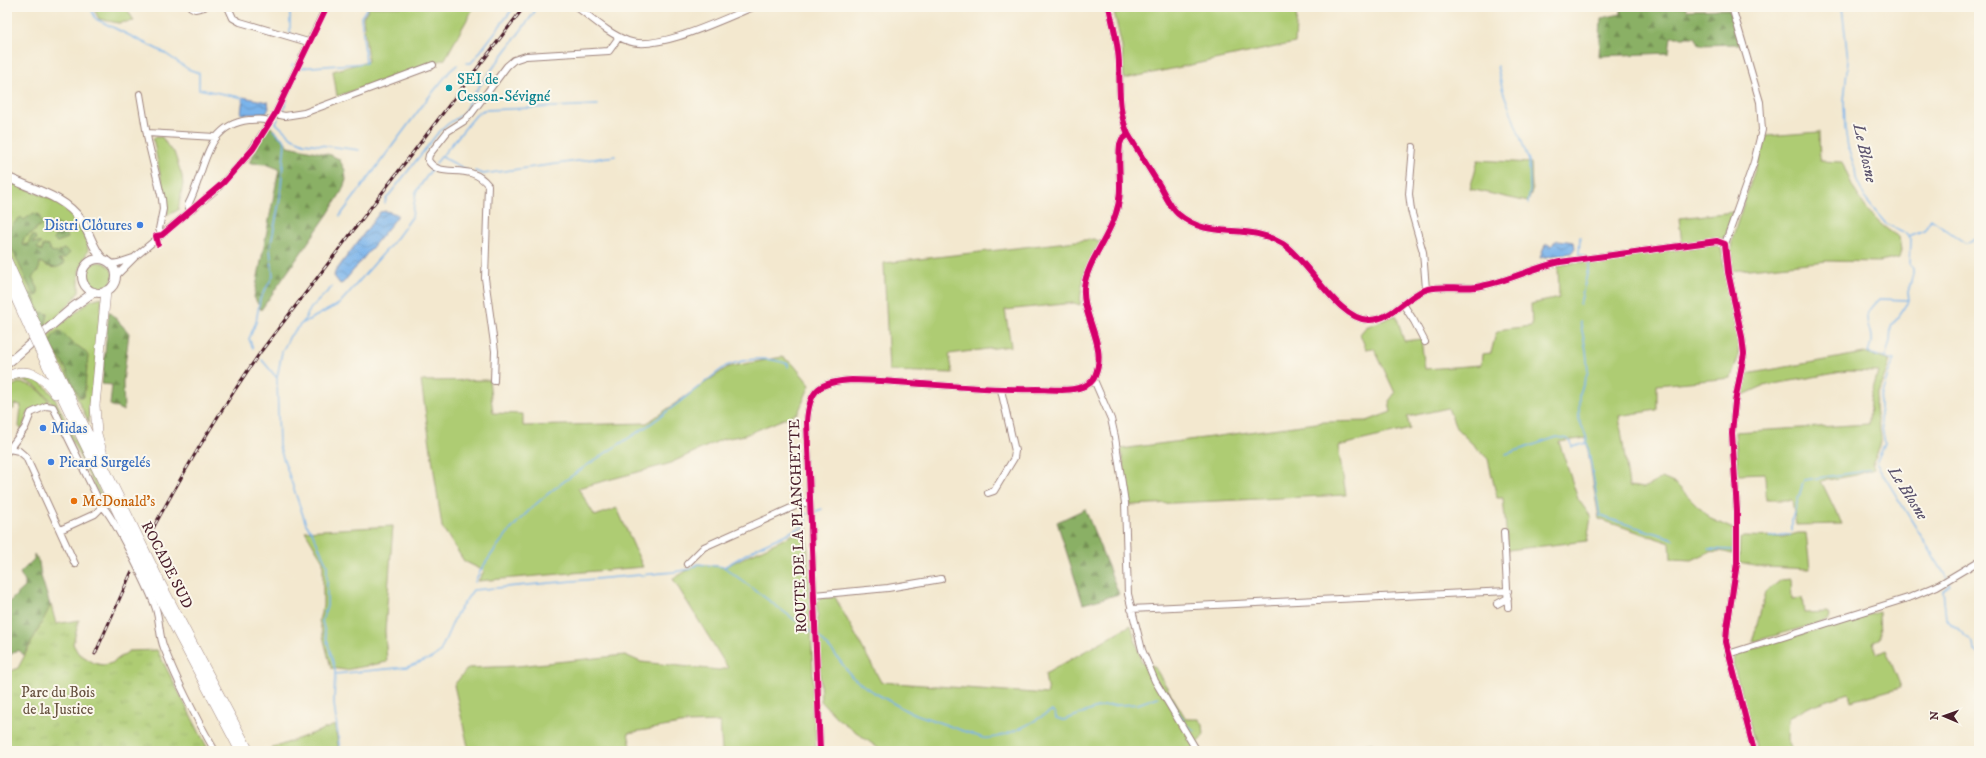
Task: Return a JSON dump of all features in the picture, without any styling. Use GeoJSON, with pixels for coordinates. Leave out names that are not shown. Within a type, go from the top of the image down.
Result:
{"type":"FeatureCollection","features":[{"type":"Feature","properties":{"kind":"highway"},"geometry":{"type":"LineString","coordinates":[[7,260],[42,347]]}},
{"type":"Feature","properties":{"kind":"highway"},"geometry":{"type":"LineString","coordinates":[[7,279],[33,327]]}},
{"type":"Feature","properties":{"kind":"highway"},"geometry":{"type":"LineString","coordinates":[[106,291],[95,416],[99,443],[111,475],[112,486]]}},
{"type":"Feature","properties":{"kind":"highway","name":"ROCADE SUD"},"geometry":{"type":"LineString","coordinates":[[42,347],[163,589],[250,751]]}},
{"type":"Feature","properties":{"kind":"highway","name":"ROCADE SUD"},"geometry":{"type":"LineString","coordinates":[[42,347],[68,412],[157,593],[240,751]]}},
{"type":"Feature","properties":{"kind":"highway"},"geometry":{"type":"LineString","coordinates":[[7,377],[24,372],[38,376],[48,383],[62,406],[68,412]]}},
{"type":"Feature","properties":{"kind":"main road"},"geometry":{"type":"LineString","coordinates":[[7,177],[60,200],[75,213],[86,228],[97,253],[112,264],[116,276],[112,286],[106,291],[94,292],[73,307],[7,367]]}},
{"type":"Feature","properties":{"kind":"main road"},"geometry":{"type":"LineString","coordinates":[[73,307],[82,294],[84,284],[82,274],[89,262],[90,245],[86,228]]}},
{"type":"Feature","properties":{"kind":"main road"},"geometry":{"type":"LineString","coordinates":[[89,262],[102,258]]}},
{"type":"Feature","properties":{"kind":"main road"},"geometry":{"type":"LineString","coordinates":[[84,284],[94,292]]}},
{"type":"Feature","properties":{"kind":"main road"},"geometry":{"type":"LineString","coordinates":[[7,364],[25,350]]}},
{"type":"Feature","properties":{"kind":"street"},"geometry":{"type":"LineString","coordinates":[[191,7],[195,9],[204,7]]}},
{"type":"Feature","properties":{"kind":"street"},"geometry":{"type":"LineString","coordinates":[[228,7],[233,18],[240,22],[280,32],[308,42]]}},
{"type":"Feature","properties":{"kind":"street"},"geometry":{"type":"LineString","coordinates":[[116,276],[136,256],[218,188],[256,145],[275,114],[326,7]]}},
{"type":"Feature","properties":{"kind":"street"},"geometry":{"type":"LineString","coordinates":[[577,7],[619,37],[642,44],[665,41],[753,7]]}},
{"type":"Feature","properties":{"kind":"street"},"geometry":{"type":"LineString","coordinates":[[1108,7],[1118,45],[1120,110],[1128,134],[1169,202],[1177,212],[1194,226],[1207,230],[1247,231],[1261,234],[1285,245],[1341,306],[1360,319],[1371,320],[1381,318],[1416,294],[1426,289],[1476,287],[1545,265],[1560,262],[1718,241],[1725,244]]}},
{"type":"Feature","properties":{"kind":"street"},"geometry":{"type":"LineString","coordinates":[[1732,7],[1760,102],[1762,130],[1754,162],[1725,244],[1728,272],[1742,337],[1744,354],[1735,402],[1732,433],[1737,511],[1737,563],[1727,628],[1728,654],[1754,751]]}},
{"type":"Feature","properties":{"kind":"street"},"geometry":{"type":"LineString","coordinates":[[494,381],[495,351],[485,278],[488,185],[481,176],[459,170],[443,171],[435,168],[428,160],[429,156],[448,131],[464,121],[471,114],[507,66],[514,60],[526,56],[609,51],[619,37]]}},
{"type":"Feature","properties":{"kind":"street"},"geometry":{"type":"LineString","coordinates":[[275,114],[285,116],[304,113],[434,65]]}},
{"type":"Feature","properties":{"kind":"street"},"geometry":{"type":"LineString","coordinates":[[140,94],[147,133],[162,198],[163,209],[159,229],[162,235]]}},
{"type":"Feature","properties":{"kind":"street"},"geometry":{"type":"LineString","coordinates":[[190,212],[188,205],[215,137],[227,126],[237,122],[264,119],[270,122]]}},
{"type":"Feature","properties":{"kind":"street"},"geometry":{"type":"LineString","coordinates":[[147,133],[215,137]]}},
{"type":"Feature","properties":{"kind":"street"},"geometry":{"type":"LineString","coordinates":[[1128,134],[1122,139],[1120,144],[1120,188],[1117,211],[1112,226],[1085,278],[1084,288],[1086,307],[1097,338],[1098,365],[1094,380],[1111,419],[1115,437],[1125,503],[1128,594],[1142,650],[1155,681],[1196,751]]}},
{"type":"Feature","properties":{"kind":"street"},"geometry":{"type":"LineString","coordinates":[[1413,147],[1409,194],[1411,210],[1423,252],[1426,289]]}},
{"type":"Feature","properties":{"kind":"street"},"geometry":{"type":"LineString","coordinates":[[112,264],[123,262],[136,256]]}},
{"type":"Feature","properties":{"kind":"street"},"geometry":{"type":"LineString","coordinates":[[1403,304],[1425,342]]}},
{"type":"Feature","properties":{"kind":"street","name":"ROUTE DE LA PLANCHETTE"},"geometry":{"type":"LineString","coordinates":[[820,751],[810,502],[808,407],[813,393],[823,385],[835,381],[868,380],[1001,390],[1074,389],[1088,385],[1094,380]]}},
{"type":"Feature","properties":{"kind":"street"},"geometry":{"type":"LineString","coordinates":[[988,493],[994,491],[1014,458],[1015,451],[1001,390]]}},
{"type":"Feature","properties":{"kind":"street"},"geometry":{"type":"LineString","coordinates":[[8,450],[25,428],[30,413],[46,406],[53,407],[101,505],[108,512],[118,530],[154,602],[164,648],[215,751]]}},
{"type":"Feature","properties":{"kind":"street"},"geometry":{"type":"LineString","coordinates":[[8,450],[19,451],[25,456],[75,564]]}},
{"type":"Feature","properties":{"kind":"street"},"geometry":{"type":"LineString","coordinates":[[687,564],[704,547],[800,504],[810,502]]}},
{"type":"Feature","properties":{"kind":"street"},"geometry":{"type":"LineString","coordinates":[[60,530],[95,514],[101,505]]}},
{"type":"Feature","properties":{"kind":"street"},"geometry":{"type":"LineString","coordinates":[[1504,532],[1508,607]]}},
{"type":"Feature","properties":{"kind":"street"},"geometry":{"type":"LineString","coordinates":[[1728,654],[1911,597],[1948,580],[1979,561]]}},
{"type":"Feature","properties":{"kind":"street"},"geometry":{"type":"LineString","coordinates":[[814,595],[888,588],[941,579]]}},
{"type":"Feature","properties":{"kind":"street"},"geometry":{"type":"LineString","coordinates":[[1131,609],[1508,591]]}},
{"type":"Feature","properties":{"kind":"street"},"geometry":{"type":"LineString","coordinates":[[1497,604],[1508,598]]}},
{"type":"Feature","properties":{"kind":"green space"},"geometry":{"type":"Polygon","coordinates":[[[93,7],[126,7],[134,21],[118,23],[99,19],[93,7]]]}},
{"type":"Feature","properties":{"kind":"green space"},"geometry":{"type":"Polygon","coordinates":[[[370,7],[474,7],[445,59],[337,96],[333,71],[368,61],[363,17],[370,7]]]}},
{"type":"Feature","properties":{"kind":"green space"},"geometry":{"type":"Polygon","coordinates":[[[1113,7],[1297,7],[1295,43],[1124,79],[1122,47],[1113,7]]]}},
{"type":"Feature","properties":{"kind":"green space"},"geometry":{"type":"Polygon","coordinates":[[[1621,7],[1686,7],[1687,10],[1729,9],[1739,44],[1700,45],[1695,37],[1671,37],[1669,53],[1599,56],[1601,18],[1621,14],[1621,7]]]}},
{"type":"Feature","properties":{"kind":"green space"},"geometry":{"type":"Polygon","coordinates":[[[269,125],[289,146],[331,155],[339,159],[345,170],[346,180],[342,191],[328,214],[261,310],[254,297],[279,169],[266,164],[249,163],[269,125]]]}},
{"type":"Feature","properties":{"kind":"green space"},"geometry":{"type":"Polygon","coordinates":[[[1819,132],[1820,161],[1842,162],[1852,185],[1864,205],[1879,222],[1899,237],[1901,250],[1899,258],[1880,262],[1827,261],[1730,271],[1732,239],[1766,136],[1819,132]]]}},
{"type":"Feature","properties":{"kind":"green space"},"geometry":{"type":"Polygon","coordinates":[[[162,137],[169,148],[174,152],[182,176],[183,184],[178,210],[168,215],[153,138],[162,137]]]}},
{"type":"Feature","properties":{"kind":"green space"},"geometry":{"type":"Polygon","coordinates":[[[1478,160],[1531,163],[1532,191],[1528,202],[1470,189],[1478,160]]]}},
{"type":"Feature","properties":{"kind":"green space"},"geometry":{"type":"Polygon","coordinates":[[[7,181],[59,202],[77,219],[86,237],[88,250],[79,271],[79,291],[74,299],[44,330],[48,314],[39,312],[33,295],[27,295],[7,248],[7,181]]]}},
{"type":"Feature","properties":{"kind":"green space"},"geometry":{"type":"Polygon","coordinates":[[[1733,212],[1725,237],[1718,240],[1682,244],[1679,218],[1733,212]]]}},
{"type":"Feature","properties":{"kind":"green space"},"geometry":{"type":"Polygon","coordinates":[[[34,213],[40,215],[40,220],[45,224],[36,228],[36,230],[24,238],[22,245],[28,244],[32,236],[35,236],[36,239],[32,242],[41,243],[37,248],[42,251],[43,245],[48,246],[51,251],[58,253],[63,249],[70,253],[65,258],[58,260],[64,262],[64,264],[55,268],[49,267],[40,262],[38,271],[32,277],[38,288],[38,295],[36,296],[30,288],[7,238],[10,229],[16,221],[21,217],[24,220],[34,213]]]}},
{"type":"Feature","properties":{"kind":"green space"},"geometry":{"type":"Polygon","coordinates":[[[56,223],[60,226],[68,238],[57,242],[54,240],[55,236],[50,227],[56,223]]]}},
{"type":"Feature","properties":{"kind":"green space"},"geometry":{"type":"Polygon","coordinates":[[[1094,239],[1101,242],[1086,272],[1082,287],[1080,305],[1074,303],[1005,310],[1011,346],[949,354],[953,373],[889,371],[884,263],[1094,239]]]}},
{"type":"Feature","properties":{"kind":"green space"},"geometry":{"type":"Polygon","coordinates":[[[1718,244],[1721,248],[1739,345],[1738,358],[1731,378],[1657,385],[1657,410],[1619,416],[1629,486],[1644,488],[1662,478],[1676,484],[1711,519],[1733,529],[1733,554],[1720,551],[1709,552],[1692,560],[1671,559],[1670,543],[1599,519],[1586,438],[1559,442],[1578,499],[1591,517],[1587,541],[1508,550],[1503,498],[1497,498],[1488,459],[1456,428],[1448,408],[1407,417],[1410,429],[1338,446],[1346,495],[1130,505],[1121,449],[1324,422],[1367,421],[1391,412],[1389,401],[1395,393],[1374,348],[1366,349],[1360,334],[1366,327],[1396,315],[1404,341],[1421,339],[1425,369],[1481,365],[1482,354],[1491,353],[1496,333],[1504,329],[1532,326],[1531,304],[1559,298],[1558,265],[1718,244]]]}},
{"type":"Feature","properties":{"kind":"green space"},"geometry":{"type":"Polygon","coordinates":[[[99,262],[109,266],[113,276],[109,286],[99,290],[89,286],[85,276],[89,266],[99,262]]]}},
{"type":"Feature","properties":{"kind":"green space"},"geometry":{"type":"Polygon","coordinates":[[[30,293],[33,295],[39,312],[48,314],[44,330],[27,295],[30,293]]]}},
{"type":"Feature","properties":{"kind":"green space"},"geometry":{"type":"Polygon","coordinates":[[[102,297],[96,369],[89,408],[89,423],[47,336],[91,300],[102,297]]]}},
{"type":"Feature","properties":{"kind":"green space"},"geometry":{"type":"Polygon","coordinates":[[[109,311],[129,333],[123,382],[124,411],[110,405],[112,385],[102,384],[109,311]]]}},
{"type":"Feature","properties":{"kind":"green space"},"geometry":{"type":"Polygon","coordinates":[[[58,331],[64,333],[70,341],[82,349],[88,356],[84,397],[79,397],[63,363],[50,344],[52,337],[58,331]]]}},
{"type":"Feature","properties":{"kind":"green space"},"geometry":{"type":"Polygon","coordinates":[[[1864,353],[1890,361],[1875,406],[1881,440],[1877,454],[1872,463],[1874,469],[1856,475],[1821,481],[1842,524],[1796,525],[1792,500],[1766,500],[1765,473],[1738,474],[1735,432],[1869,424],[1870,399],[1878,372],[1847,371],[1763,386],[1741,396],[1747,374],[1864,353]]]}},
{"type":"Feature","properties":{"kind":"green space"},"geometry":{"type":"Polygon","coordinates":[[[782,357],[793,364],[810,385],[798,413],[745,435],[723,439],[668,464],[578,488],[595,516],[617,508],[643,567],[478,581],[484,571],[464,561],[442,527],[421,381],[489,380],[493,413],[523,414],[523,426],[647,423],[728,367],[782,357]]]}},
{"type":"Feature","properties":{"kind":"green space"},"geometry":{"type":"Polygon","coordinates":[[[25,375],[42,383],[53,395],[113,517],[105,507],[51,401],[34,385],[28,382],[14,382],[7,386],[7,380],[25,375]]]}},
{"type":"Feature","properties":{"kind":"green space"},"geometry":{"type":"Polygon","coordinates":[[[18,383],[33,386],[44,395],[50,404],[28,413],[22,429],[19,427],[21,405],[14,404],[14,409],[9,409],[7,406],[7,389],[18,383]]]}},
{"type":"Feature","properties":{"kind":"green space"},"geometry":{"type":"Polygon","coordinates":[[[1085,509],[1119,594],[1083,604],[1057,522],[1085,509]]]}},
{"type":"Feature","properties":{"kind":"green space"},"geometry":{"type":"Polygon","coordinates":[[[393,526],[385,631],[387,662],[345,670],[331,668],[319,620],[323,606],[323,561],[305,531],[393,526]]]}},
{"type":"Feature","properties":{"kind":"green space"},"geometry":{"type":"Polygon","coordinates":[[[807,528],[816,751],[722,751],[720,722],[686,723],[628,733],[632,751],[469,751],[454,685],[468,668],[517,666],[625,655],[641,662],[719,670],[728,668],[673,579],[698,564],[724,567],[807,528]]]}},
{"type":"Feature","properties":{"kind":"green space"},"geometry":{"type":"Polygon","coordinates":[[[1798,533],[1806,533],[1810,569],[1764,567],[1739,562],[1740,538],[1744,536],[1784,537],[1798,533]]]}},
{"type":"Feature","properties":{"kind":"green space"},"geometry":{"type":"Polygon","coordinates":[[[34,554],[39,562],[41,576],[51,608],[24,655],[18,650],[10,655],[7,653],[7,604],[25,587],[25,582],[20,573],[34,559],[34,554]]]}},
{"type":"Feature","properties":{"kind":"green space"},"geometry":{"type":"Polygon","coordinates":[[[1791,579],[1792,599],[1802,598],[1804,613],[1828,612],[1830,616],[1829,620],[1752,642],[1766,592],[1781,580],[1791,579]]]}},
{"type":"Feature","properties":{"kind":"green space"},"geometry":{"type":"Polygon","coordinates":[[[835,597],[881,682],[1048,694],[1045,674],[1131,625],[1142,663],[1154,666],[1186,719],[1199,719],[1203,725],[1204,735],[1197,743],[1202,751],[882,751],[837,718],[821,701],[817,602],[821,598],[835,597]]]}},
{"type":"Feature","properties":{"kind":"green space","name":"Parc du Bois de la Justice"},"geometry":{"type":"Polygon","coordinates":[[[51,605],[56,624],[79,620],[73,644],[78,653],[94,663],[104,665],[112,663],[129,651],[157,650],[209,751],[7,751],[7,673],[18,668],[51,605]]]}},
{"type":"Feature","properties":{"kind":"green space"},"geometry":{"type":"Polygon","coordinates":[[[1879,612],[1880,638],[1873,642],[1877,654],[1886,650],[1901,687],[1851,701],[1849,693],[1811,706],[1788,718],[1787,740],[1793,751],[1757,751],[1733,663],[1737,653],[1879,612]]]}},
{"type":"Feature","properties":{"kind":"green space"},"geometry":{"type":"Polygon","coordinates":[[[335,725],[339,751],[265,751],[335,725]]]}},
{"type":"Feature","properties":{"kind":"green space"},"geometry":{"type":"Polygon","coordinates":[[[1372,743],[1375,751],[1330,751],[1372,743]]]}},
{"type":"Feature","properties":{"kind":"water"},"geometry":{"type":"Polygon","coordinates":[[[243,97],[268,102],[269,108],[266,114],[241,114],[243,97]]]}},
{"type":"Feature","properties":{"kind":"water"},"geometry":{"type":"Polygon","coordinates":[[[386,211],[397,214],[397,217],[343,283],[340,284],[334,276],[335,272],[380,212],[386,211]]]}},
{"type":"Feature","properties":{"kind":"water"},"geometry":{"type":"Polygon","coordinates":[[[1558,240],[1574,242],[1575,248],[1571,253],[1540,258],[1545,245],[1547,244],[1552,246],[1554,242],[1558,240]]]}},
{"type":"Feature","properties":{"kind":"waterway"},"geometry":{"type":"LineString","coordinates":[[90,7],[96,19],[163,52],[188,69],[199,73],[199,89],[244,98]]}},
{"type":"Feature","properties":{"kind":"waterway"},"geometry":{"type":"LineString","coordinates":[[290,7],[290,33],[292,34]]}},
{"type":"Feature","properties":{"kind":"waterway"},"geometry":{"type":"LineString","coordinates":[[298,68],[366,63],[361,17],[368,7]]}},
{"type":"Feature","properties":{"kind":"waterway"},"geometry":{"type":"LineString","coordinates":[[467,63],[471,63],[477,56],[514,7]]}},
{"type":"Feature","properties":{"kind":"waterway"},"geometry":{"type":"LineString","coordinates":[[475,92],[534,13],[534,7]]}},
{"type":"Feature","properties":{"kind":"waterway","name":"Le Blosne"},"geometry":{"type":"LineString","coordinates":[[1842,7],[1848,60],[1844,101],[1845,129],[1856,178],[1866,200],[1886,224],[1906,233],[1911,239],[1910,264],[1913,267],[1913,274],[1908,292],[1909,300],[1891,327],[1890,341],[1885,358],[1895,360],[1889,371],[1880,400],[1880,418],[1885,443],[1876,463],[1947,578]]}},
{"type":"Feature","properties":{"kind":"waterway"},"geometry":{"type":"LineString","coordinates":[[340,216],[425,102],[450,71],[457,65]]}},
{"type":"Feature","properties":{"kind":"waterway"},"geometry":{"type":"LineString","coordinates":[[1497,66],[1503,91],[1529,161],[1530,190],[1528,203]]}},
{"type":"Feature","properties":{"kind":"waterway"},"geometry":{"type":"LineString","coordinates":[[282,114],[287,100]]}},
{"type":"Feature","properties":{"kind":"waterway"},"geometry":{"type":"LineString","coordinates":[[385,203],[386,199],[437,134],[448,124],[463,114],[470,100]]}},
{"type":"Feature","properties":{"kind":"waterway"},"geometry":{"type":"LineString","coordinates":[[436,163],[477,114],[484,110],[598,105]]}},
{"type":"Feature","properties":{"kind":"waterway"},"geometry":{"type":"LineString","coordinates":[[278,119],[276,123],[292,138],[304,143],[359,150]]}},
{"type":"Feature","properties":{"kind":"waterway"},"geometry":{"type":"LineString","coordinates":[[253,348],[249,339],[256,322],[260,299],[273,276],[270,249],[280,198],[285,141],[273,130]]}},
{"type":"Feature","properties":{"kind":"waterway"},"geometry":{"type":"LineString","coordinates":[[475,171],[483,174],[615,156]]}},
{"type":"Feature","properties":{"kind":"waterway"},"geometry":{"type":"LineString","coordinates":[[442,157],[465,169]]}},
{"type":"Feature","properties":{"kind":"waterway"},"geometry":{"type":"LineString","coordinates":[[277,378],[282,352],[290,336],[301,324],[339,304],[396,239],[412,217],[416,192],[431,170]]}},
{"type":"Feature","properties":{"kind":"waterway"},"geometry":{"type":"LineString","coordinates":[[1909,236],[1924,230],[1931,219],[1965,243],[1971,242],[1979,237]]}},
{"type":"Feature","properties":{"kind":"waterway"},"geometry":{"type":"LineString","coordinates":[[1580,237],[1579,254],[1584,256]]}},
{"type":"Feature","properties":{"kind":"waterway"},"geometry":{"type":"LineString","coordinates":[[1580,304],[1590,261]]}},
{"type":"Feature","properties":{"kind":"waterway"},"geometry":{"type":"LineString","coordinates":[[303,322],[311,308],[332,287]]}},
{"type":"Feature","properties":{"kind":"waterway"},"geometry":{"type":"LineString","coordinates":[[1885,358],[1868,353],[1871,336],[1867,315],[1872,306],[1879,299],[1909,300]]}},
{"type":"Feature","properties":{"kind":"waterway"},"geometry":{"type":"LineString","coordinates":[[1580,321],[1586,350],[1588,371],[1579,396],[1579,419],[1586,436],[1600,516],[1674,539]]}},
{"type":"Feature","properties":{"kind":"waterway"},"geometry":{"type":"LineString","coordinates":[[475,582],[483,566],[509,531],[544,497],[583,468],[656,420],[726,366],[741,361],[764,359],[780,361],[788,364],[788,367]]}},
{"type":"Feature","properties":{"kind":"waterway"},"geometry":{"type":"LineString","coordinates":[[262,360],[277,378],[279,446],[306,524],[312,532],[327,565],[327,606],[322,621],[335,670],[334,704],[340,751]]}},
{"type":"Feature","properties":{"kind":"waterway"},"geometry":{"type":"LineString","coordinates":[[1506,454],[1557,437],[1567,439],[1571,442],[1572,447],[1587,443]]}},
{"type":"Feature","properties":{"kind":"waterway"},"geometry":{"type":"LineString","coordinates":[[1792,530],[1792,519],[1804,480],[1870,469]]}},
{"type":"Feature","properties":{"kind":"waterway"},"geometry":{"type":"LineString","coordinates":[[814,512],[822,509]]}},
{"type":"Feature","properties":{"kind":"waterway"},"geometry":{"type":"LineString","coordinates":[[724,567],[760,546],[806,525],[805,514],[807,514]]}},
{"type":"Feature","properties":{"kind":"waterway"},"geometry":{"type":"LineString","coordinates":[[1769,537],[1791,534]]}},
{"type":"Feature","properties":{"kind":"waterway"},"geometry":{"type":"LineString","coordinates":[[1708,549],[1733,550]]}},
{"type":"Feature","properties":{"kind":"waterway"},"geometry":{"type":"LineString","coordinates":[[335,674],[407,667],[432,658],[440,652],[456,615],[473,590],[674,572],[690,569],[698,564],[724,567],[811,632]]}},
{"type":"Feature","properties":{"kind":"waterway","name":"Le Blosne"},"geometry":{"type":"LineString","coordinates":[[1948,581],[1950,585],[1943,590],[1946,619],[1973,643],[1974,651],[1979,654]]}},
{"type":"Feature","properties":{"kind":"waterway"},"geometry":{"type":"LineString","coordinates":[[819,637],[834,653],[852,677],[868,689],[907,711],[983,738],[991,738],[1009,733],[1027,725],[1051,711],[1055,712],[1056,718],[1064,720],[1103,706],[1138,704],[1158,697]]}},
{"type":"Feature","properties":{"kind":"waterway"},"geometry":{"type":"LineString","coordinates":[[1167,694],[1186,725],[1195,731]]}},
{"type":"Feature","properties":{"kind":"railway"},"geometry":{"type":"LineString","coordinates":[[151,532],[204,439],[262,350],[524,7]]}},
{"type":"Feature","properties":{"kind":"railway"},"geometry":{"type":"LineString","coordinates":[[95,654],[131,573]]}},
{"type":"Feature","properties":{"kind":"cycle path"},"geometry":{"type":"LineString","coordinates":[[1109,7],[1118,50],[1120,100],[1125,125],[1128,134],[1173,208],[1178,214],[1190,222],[1203,227],[1216,230],[1256,234],[1269,237],[1283,244],[1293,252],[1336,301],[1358,318],[1370,320],[1386,316],[1413,296],[1428,289],[1440,287],[1476,287],[1487,285],[1560,262],[1717,241],[1725,244],[1728,272],[1742,337],[1744,354],[1735,402],[1732,433],[1737,511],[1737,563],[1726,642],[1754,751]]}},
{"type":"Feature","properties":{"kind":"cycle path"},"geometry":{"type":"LineString","coordinates":[[158,244],[156,236],[162,235],[223,183],[253,149],[275,114],[326,8]]}},
{"type":"Feature","properties":{"kind":"cycle path"},"geometry":{"type":"LineString","coordinates":[[820,751],[807,422],[810,401],[818,389],[824,385],[852,380],[990,389],[1059,390],[1077,389],[1090,383],[1095,376],[1098,365],[1098,353],[1097,342],[1084,299],[1084,288],[1093,260],[1113,222],[1116,213],[1120,196],[1120,144],[1122,139],[1128,134]]}},
{"type":"Feature","properties":{"kind":"place","name":"SEI de Cesson-Sévigné"},"geometry":{"type":"Point","coordinates":[449,88]}},
{"type":"Feature","properties":{"kind":"place","name":"Distri Clôtures"},"geometry":{"type":"Point","coordinates":[140,225]}},
{"type":"Feature","properties":{"kind":"place","name":"Midas"},"geometry":{"type":"Point","coordinates":[43,428]}},
{"type":"Feature","properties":{"kind":"place","name":"Picard Surgelés"},"geometry":{"type":"Point","coordinates":[51,462]}},
{"type":"Feature","properties":{"kind":"place","name":"McDonald's"},"geometry":{"type":"Point","coordinates":[74,501]}}]}
